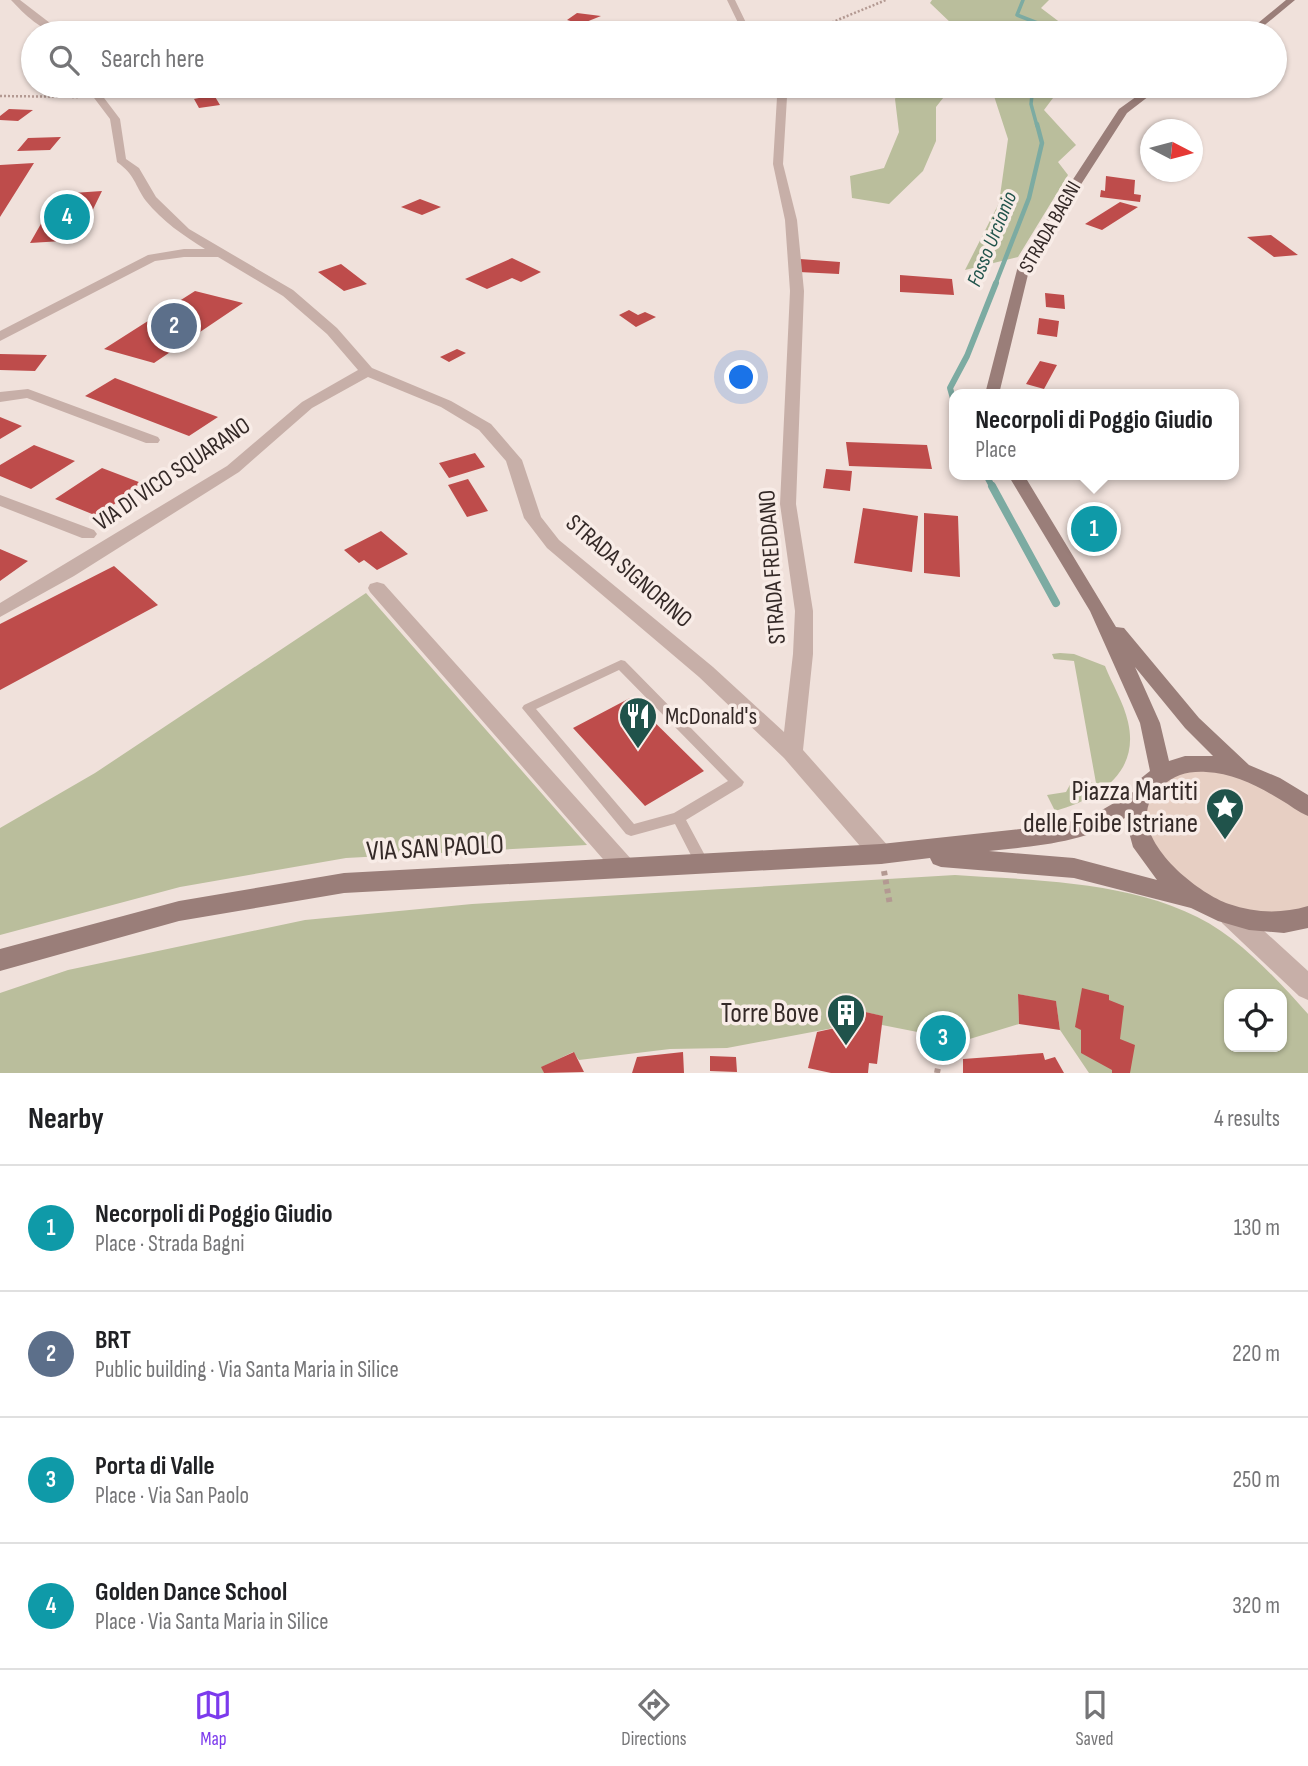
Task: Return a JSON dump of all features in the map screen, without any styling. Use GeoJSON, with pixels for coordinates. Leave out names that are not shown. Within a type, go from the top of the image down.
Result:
{"type":"FeatureCollection","features":[{"type":"Feature","properties":{"kind":"street"},"geometry":{"type":"LineString","coordinates":[[15,0],[41,21]]}},
{"type":"Feature","properties":{"kind":"street"},"geometry":{"type":"LineString","coordinates":[[731,0],[741,21]]}},
{"type":"Feature","properties":{"kind":"street"},"geometry":{"type":"LineString","coordinates":[[1265,21],[1291,0]]}},
{"type":"Feature","properties":{"kind":"street","name":"STRADA SIGNORINO"},"geometry":{"type":"LineString","coordinates":[[98,98],[111,110],[120,143],[121,160],[135,170],[151,199],[185,232],[288,293],[332,331],[367,371],[446,404],[485,427],[514,460],[533,518],[553,544],[706,672],[792,752],[881,854]]}},
{"type":"Feature","properties":{"kind":"street","name":"STRADA FREDDANO"},"geometry":{"type":"LineString","coordinates":[[782,98],[778,164],[791,220],[797,290],[788,504],[804,611],[803,654],[792,752]]}},
{"type":"Feature","properties":{"kind":"street","name":"STRADA BAGNI"},"geometry":{"type":"LineString","coordinates":[[993,389],[1026,262],[1123,111],[1141,98]]}},
{"type":"Feature","properties":{"kind":"street"},"geometry":{"type":"LineString","coordinates":[[0,337],[152,258],[184,253],[219,253]]}},
{"type":"Feature","properties":{"kind":"street","name":"VIA DI VICO SQUARANO"},"geometry":{"type":"LineString","coordinates":[[0,611],[233,469],[307,405],[367,371]]}},
{"type":"Feature","properties":{"kind":"street"},"geometry":{"type":"LineString","coordinates":[[0,397],[28,393],[152,440]]}},
{"type":"Feature","properties":{"kind":"street"},"geometry":{"type":"LineString","coordinates":[[1019,480],[1099,611],[1150,723],[1161,774],[1202,764],[1241,770],[1269,780],[1303,801]]}},
{"type":"Feature","properties":{"kind":"street"},"geometry":{"type":"LineString","coordinates":[[0,500],[88,534]]}},
{"type":"Feature","properties":{"kind":"street"},"geometry":{"type":"LineString","coordinates":[[377,588],[624,867]]}},
{"type":"Feature","properties":{"kind":"street"},"geometry":{"type":"LineString","coordinates":[[1099,611],[1192,723],[1241,770]]}},
{"type":"Feature","properties":{"kind":"street","name":"VIA SAN PAOLO"},"geometry":{"type":"LineString","coordinates":[[0,960],[179,911],[344,883],[881,854],[1058,834],[1102,821],[1140,798],[1148,785],[1161,774]]}},
{"type":"Feature","properties":{"kind":"street"},"geometry":{"type":"LineString","coordinates":[[1140,798],[1137,818],[1147,851],[1172,882],[1203,903],[1231,916],[1282,923],[1308,917]]}},
{"type":"Feature","properties":{"kind":"street","name":"VIA SAN PAOLO"},"geometry":{"type":"LineString","coordinates":[[881,854],[1074,868],[1203,903]]}},
{"type":"Feature","properties":{"kind":"street"},"geometry":{"type":"LineString","coordinates":[[1231,916],[1308,988]]}},
{"type":"Feature","properties":{"kind":"lane"},"geometry":{"type":"LineString","coordinates":[[621,664],[737,782],[678,818],[631,830],[528,708],[621,664]]}},
{"type":"Feature","properties":{"kind":"lane"},"geometry":{"type":"LineString","coordinates":[[678,818],[702,863]]}},
{"type":"Feature","properties":{"kind":"path"},"geometry":{"type":"LineString","coordinates":[[836,21],[886,0]]}},
{"type":"Feature","properties":{"kind":"path"},"geometry":{"type":"LineString","coordinates":[[0,96],[21,95]]}},
{"type":"Feature","properties":{"kind":"path"},"geometry":{"type":"LineString","coordinates":[[887,882],[890,905]]}},
{"type":"Feature","properties":{"kind":"path"},"geometry":{"type":"LineString","coordinates":[[937,1073],[945,1031]]}},
{"type":"Feature","properties":{"kind":"green space"},"geometry":{"type":"Polygon","coordinates":[[[932,0],[1049,0],[1041,8],[1058,21],[949,21],[930,3],[932,0]]]}},
{"type":"Feature","properties":{"kind":"green space"},"geometry":{"type":"Polygon","coordinates":[[[943,98],[936,107],[936,141],[923,171],[889,204],[852,198],[850,176],[884,168],[899,132],[895,99],[943,98]]]}},
{"type":"Feature","properties":{"kind":"green space"},"geometry":{"type":"Polygon","coordinates":[[[995,98],[1053,98],[1044,110],[1076,145],[1058,162],[1068,175],[1018,257],[965,270],[999,203],[1008,139],[995,98]]]}},
{"type":"Feature","properties":{"kind":"green space"},"geometry":{"type":"Polygon","coordinates":[[[366,593],[587,845],[346,858],[180,887],[0,935],[0,828],[95,773],[366,593]]]}},
{"type":"Feature","properties":{"kind":"green space"},"geometry":{"type":"Polygon","coordinates":[[[1052,654],[1074,654],[1105,666],[1126,715],[1130,740],[1128,756],[1112,781],[1086,799],[1055,811],[1047,795],[1066,792],[1072,781],[1096,783],[1074,661],[1054,659],[1052,654]]]}},
{"type":"Feature","properties":{"kind":"green space"},"geometry":{"type":"Polygon","coordinates":[[[955,875],[1026,879],[1100,888],[1170,905],[1203,920],[1252,956],[1286,989],[1224,989],[1224,1052],[1287,1052],[1287,991],[1308,1014],[1308,1073],[1089,1073],[1060,1030],[1056,1002],[1018,994],[1019,1024],[963,1041],[882,1025],[882,1016],[848,1008],[844,1026],[727,1048],[670,1049],[579,1060],[573,1052],[542,1067],[544,1073],[0,1073],[0,993],[68,970],[305,920],[472,904],[955,875]]]}},
{"type":"Feature","properties":{"kind":"shaded area","name":"Piazza Martiti delle Foibe Istriane"},"geometry":{"type":"Polygon","coordinates":[[[1221,766],[1308,807],[1308,917],[1231,916],[1147,851],[1146,788],[1161,774],[1221,766]]]}},
{"type":"Feature","properties":{"kind":"building"},"geometry":{"type":"Polygon","coordinates":[[[577,13],[601,16],[588,21],[567,20],[577,13]]]}},
{"type":"Feature","properties":{"kind":"building"},"geometry":{"type":"Polygon","coordinates":[[[216,98],[220,105],[199,108],[194,99],[216,98]]]}},
{"type":"Feature","properties":{"kind":"building"},"geometry":{"type":"Polygon","coordinates":[[[9,109],[33,110],[18,121],[0,120],[0,116],[9,109]]]}},
{"type":"Feature","properties":{"kind":"building"},"geometry":{"type":"Polygon","coordinates":[[[61,137],[50,150],[17,151],[28,138],[61,137]]]}},
{"type":"Feature","properties":{"kind":"building"},"geometry":{"type":"Polygon","coordinates":[[[34,163],[0,217],[0,165],[34,163]]]}},
{"type":"Feature","properties":{"kind":"building"},"geometry":{"type":"Polygon","coordinates":[[[1106,176],[1135,180],[1134,194],[1141,195],[1140,202],[1100,197],[1101,190],[1105,191],[1106,176]]]}},
{"type":"Feature","properties":{"kind":"building"},"geometry":{"type":"Polygon","coordinates":[[[102,191],[78,240],[30,243],[58,194],[102,191]]]}},
{"type":"Feature","properties":{"kind":"building"},"geometry":{"type":"Polygon","coordinates":[[[420,199],[441,207],[422,215],[401,207],[420,199]]]}},
{"type":"Feature","properties":{"kind":"building"},"geometry":{"type":"Polygon","coordinates":[[[1120,202],[1138,207],[1102,230],[1085,224],[1120,202]]]}},
{"type":"Feature","properties":{"kind":"building"},"geometry":{"type":"Polygon","coordinates":[[[1271,235],[1298,255],[1274,257],[1247,237],[1271,235]]]}},
{"type":"Feature","properties":{"kind":"building"},"geometry":{"type":"Polygon","coordinates":[[[512,258],[541,272],[521,282],[512,278],[487,289],[465,279],[512,258]]]}},
{"type":"Feature","properties":{"kind":"building"},"geometry":{"type":"Polygon","coordinates":[[[800,259],[840,262],[839,274],[799,272],[800,259]]]}},
{"type":"Feature","properties":{"kind":"building"},"geometry":{"type":"Polygon","coordinates":[[[341,264],[367,284],[344,291],[318,272],[341,264]]]}},
{"type":"Feature","properties":{"kind":"building"},"geometry":{"type":"Polygon","coordinates":[[[900,275],[952,279],[954,295],[900,292],[900,275]]]}},
{"type":"Feature","properties":{"kind":"building"},"geometry":{"type":"Polygon","coordinates":[[[195,291],[243,303],[154,363],[104,349],[195,291]]]}},
{"type":"Feature","properties":{"kind":"building"},"geometry":{"type":"Polygon","coordinates":[[[1045,293],[1064,295],[1065,309],[1046,307],[1045,293]]]}},
{"type":"Feature","properties":{"kind":"building"},"geometry":{"type":"Polygon","coordinates":[[[629,310],[638,315],[645,312],[656,317],[636,327],[619,315],[629,310]]]}},
{"type":"Feature","properties":{"kind":"building"},"geometry":{"type":"Polygon","coordinates":[[[1039,318],[1059,321],[1057,337],[1037,334],[1039,318]]]}},
{"type":"Feature","properties":{"kind":"building"},"geometry":{"type":"Polygon","coordinates":[[[457,349],[466,353],[449,362],[440,357],[457,349]]]}},
{"type":"Feature","properties":{"kind":"building"},"geometry":{"type":"Polygon","coordinates":[[[0,354],[47,355],[35,371],[0,370],[0,354]]]}},
{"type":"Feature","properties":{"kind":"building"},"geometry":{"type":"Polygon","coordinates":[[[1040,361],[1057,365],[1044,389],[1026,384],[1040,361]]]}},
{"type":"Feature","properties":{"kind":"building"},"geometry":{"type":"Polygon","coordinates":[[[115,378],[218,417],[189,436],[85,396],[115,378]]]}},
{"type":"Feature","properties":{"kind":"building"},"geometry":{"type":"Polygon","coordinates":[[[0,417],[22,426],[0,439],[0,417]]]}},
{"type":"Feature","properties":{"kind":"building"},"geometry":{"type":"Polygon","coordinates":[[[846,442],[927,445],[932,469],[849,466],[846,442]]]}},
{"type":"Feature","properties":{"kind":"building"},"geometry":{"type":"Polygon","coordinates":[[[34,445],[75,461],[31,489],[0,476],[0,465],[34,445]]]}},
{"type":"Feature","properties":{"kind":"building"},"geometry":{"type":"Polygon","coordinates":[[[475,453],[485,467],[449,478],[439,463],[475,453]]]}},
{"type":"Feature","properties":{"kind":"building"},"geometry":{"type":"Polygon","coordinates":[[[102,468],[144,484],[97,516],[55,499],[102,468]]]}},
{"type":"Feature","properties":{"kind":"building"},"geometry":{"type":"Polygon","coordinates":[[[826,469],[852,471],[850,491],[823,488],[826,469]]]}},
{"type":"Feature","properties":{"kind":"building"},"geometry":{"type":"Polygon","coordinates":[[[468,479],[488,511],[467,517],[448,485],[468,479]]]}},
{"type":"Feature","properties":{"kind":"building"},"geometry":{"type":"Polygon","coordinates":[[[863,508],[918,516],[912,572],[854,563],[863,508]]]}},
{"type":"Feature","properties":{"kind":"building"},"geometry":{"type":"Polygon","coordinates":[[[924,513],[958,516],[960,577],[924,573],[924,513]]]}},
{"type":"Feature","properties":{"kind":"building"},"geometry":{"type":"Polygon","coordinates":[[[381,531],[408,554],[377,570],[364,560],[359,563],[344,550],[381,531]]]}},
{"type":"Feature","properties":{"kind":"building"},"geometry":{"type":"Polygon","coordinates":[[[0,549],[28,561],[0,581],[0,549]]]}},
{"type":"Feature","properties":{"kind":"building"},"geometry":{"type":"Polygon","coordinates":[[[114,566],[158,605],[0,690],[0,624],[114,566]]]}},
{"type":"Feature","properties":{"kind":"building","name":"McDonald's"},"geometry":{"type":"Polygon","coordinates":[[[630,698],[704,771],[645,806],[573,728],[630,698]]]}},
{"type":"Feature","properties":{"kind":"building"},"geometry":{"type":"Polygon","coordinates":[[[1082,988],[1109,995],[1109,1000],[1124,1006],[1120,1039],[1135,1045],[1130,1073],[1112,1073],[1112,1070],[1081,1053],[1081,1030],[1075,1027],[1082,988]]]}},
{"type":"Feature","properties":{"kind":"building"},"geometry":{"type":"Polygon","coordinates":[[[1018,994],[1056,1001],[1060,1030],[1019,1024],[1018,994]]]}},
{"type":"Feature","properties":{"kind":"building","name":"Torre Bove"},"geometry":{"type":"Polygon","coordinates":[[[848,1008],[883,1016],[877,1064],[869,1063],[868,1073],[831,1073],[808,1068],[817,1032],[844,1026],[848,1008]]]}},
{"type":"Feature","properties":{"kind":"building"},"geometry":{"type":"Polygon","coordinates":[[[574,1052],[584,1072],[544,1073],[541,1067],[574,1052]]]}},
{"type":"Feature","properties":{"kind":"building"},"geometry":{"type":"Polygon","coordinates":[[[683,1052],[684,1073],[632,1073],[637,1057],[683,1052]]]}},
{"type":"Feature","properties":{"kind":"building"},"geometry":{"type":"Polygon","coordinates":[[[1043,1053],[1045,1060],[1055,1057],[1064,1073],[963,1073],[963,1059],[1043,1053]]]}},
{"type":"Feature","properties":{"kind":"building"},"geometry":{"type":"Polygon","coordinates":[[[710,1056],[736,1057],[737,1072],[710,1071],[710,1056]]]}},
{"type":"Feature","properties":{"kind":"waterway","name":"Fosso Urcionio"},"geometry":{"type":"LineString","coordinates":[[1023,0],[1017,15],[1032,21]]}},
{"type":"Feature","properties":{"kind":"waterway","name":"Fosso Urcionio"},"geometry":{"type":"LineString","coordinates":[[1032,98],[1037,126]]}},
{"type":"Feature","properties":{"kind":"waterway","name":"Fosso Urcionio"},"geometry":{"type":"LineString","coordinates":[[995,285],[1029,198],[1042,143],[1037,124]]}},
{"type":"Feature","properties":{"kind":"waterway","name":"Fosso Urcionio"},"geometry":{"type":"LineString","coordinates":[[950,389],[967,356],[996,283]]}},
{"type":"Feature","properties":{"kind":"waterway","name":"Fosso Urcionio"},"geometry":{"type":"LineString","coordinates":[[989,480],[993,488]]}},
{"type":"Feature","properties":{"kind":"waterway","name":"Fosso Urcionio"},"geometry":{"type":"LineString","coordinates":[[992,486],[1056,603]]}},
{"type":"Feature","properties":{"kind":"place","name":"Golden Dance School"},"geometry":{"type":"Point","coordinates":[67,217]}},
{"type":"Feature","properties":{"kind":"place","name":"BRT"},"geometry":{"type":"Point","coordinates":[174,326]}},
{"type":"Feature","properties":{"kind":"place","name":"Necorpoli di Poggio Giudio"},"geometry":{"type":"Point","coordinates":[1094,529]}},
{"type":"Feature","properties":{"kind":"place","name":"McDonald's"},"geometry":{"type":"Point","coordinates":[638,750]}},
{"type":"Feature","properties":{"kind":"place","name":"Piazza Martiti delle Foibe Istriane"},"geometry":{"type":"Point","coordinates":[1225,841]}},
{"type":"Feature","properties":{"kind":"place","name":"Porta di Valle"},"geometry":{"type":"Point","coordinates":[943,1038]}},
{"type":"Feature","properties":{"kind":"place","name":"Torre Bove"},"geometry":{"type":"Point","coordinates":[846,1047]}}]}
